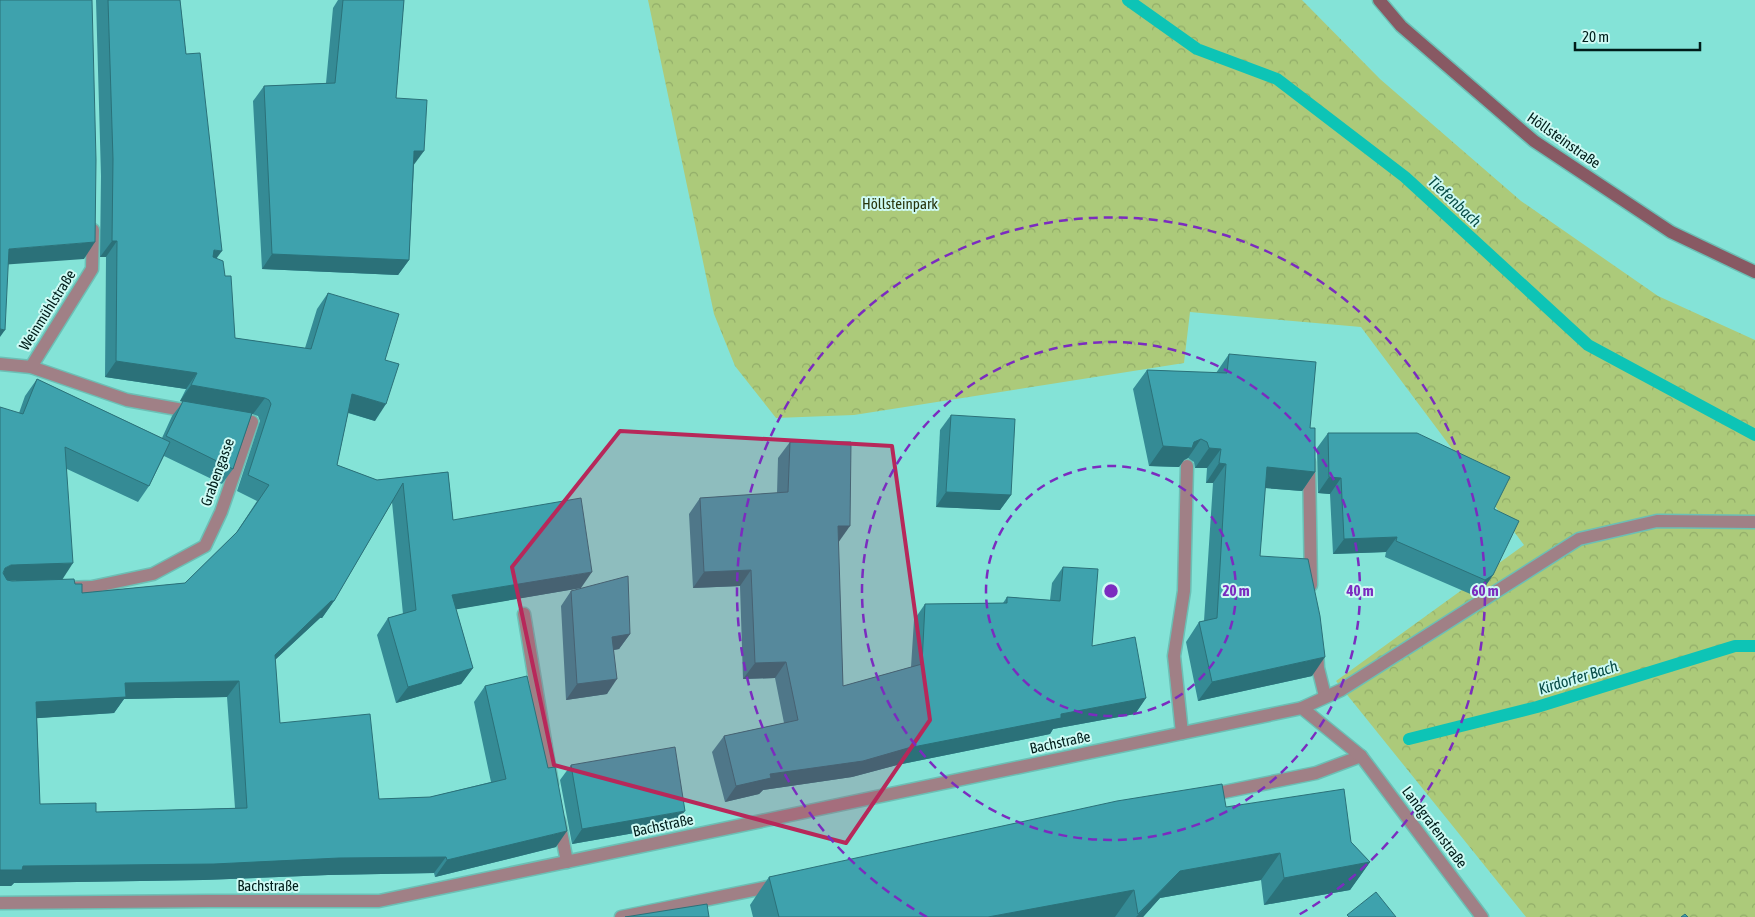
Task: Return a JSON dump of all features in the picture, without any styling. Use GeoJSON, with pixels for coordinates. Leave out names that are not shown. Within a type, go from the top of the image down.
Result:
{"type":"FeatureCollection","features":[{"type":"Feature","properties":{"kind":"street","name":"Höllsteinstraße"},"geometry":{"type":"LineString","coordinates":[[1379,0],[1401,26],[1534,141],[1671,232],[1755,272]]}},
{"type":"Feature","properties":{"kind":"street","name":"Weinmühlstraße"},"geometry":{"type":"LineString","coordinates":[[31,367],[92,269],[93,213]]}},
{"type":"Feature","properties":{"kind":"street"},"geometry":{"type":"LineString","coordinates":[[0,364],[31,367],[127,400],[204,414]]}},
{"type":"Feature","properties":{"kind":"street","name":"Grabengasse"},"geometry":{"type":"LineString","coordinates":[[55,588],[92,587],[152,574],[205,546],[221,512],[252,422],[224,417]]}},
{"type":"Feature","properties":{"kind":"street"},"geometry":{"type":"LineString","coordinates":[[1309,447],[1312,602]]}},
{"type":"Feature","properties":{"kind":"street"},"geometry":{"type":"LineString","coordinates":[[1182,733],[1174,656],[1184,591],[1187,466]]}},
{"type":"Feature","properties":{"kind":"street","name":"Bachstraße"},"geometry":{"type":"LineString","coordinates":[[0,903],[379,902],[1302,708],[1340,690],[1579,539],[1656,521],[1755,522]]}},
{"type":"Feature","properties":{"kind":"street"},"geometry":{"type":"LineString","coordinates":[[524,614],[554,794]]}},
{"type":"Feature","properties":{"kind":"street"},"geometry":{"type":"LineString","coordinates":[[1315,640],[1318,668],[1325,696]]}},
{"type":"Feature","properties":{"kind":"street"},"geometry":{"type":"LineString","coordinates":[[1302,708],[1361,756]]}},
{"type":"Feature","properties":{"kind":"street"},"geometry":{"type":"LineString","coordinates":[[1199,798],[1316,773],[1361,756]]}},
{"type":"Feature","properties":{"kind":"street","name":"Landgrafenstraße"},"geometry":{"type":"LineString","coordinates":[[1361,756],[1482,917]]}},
{"type":"Feature","properties":{"kind":"street"},"geometry":{"type":"LineString","coordinates":[[557,810],[567,862]]}},
{"type":"Feature","properties":{"kind":"street"},"geometry":{"type":"LineString","coordinates":[[621,917],[788,883]]}},
{"type":"Feature","properties":{"kind":"highlighted area"},"geometry":{"type":"Polygon","coordinates":[[[620,431],[892,446],[930,720],[846,843],[554,765],[512,567],[620,431]]]}},
{"type":"Feature","properties":{"kind":"green space","name":"Höllsteinpark"},"geometry":{"type":"Polygon","coordinates":[[[648,0],[1302,0],[1380,79],[1521,201],[1658,296],[1755,340],[1755,917],[1526,917],[1336,681],[1524,545],[1361,327],[1190,312],[1184,363],[854,415],[776,418],[735,366],[714,314],[648,0]]]}},
{"type":"Feature","properties":{"kind":"building"},"geometry":{"type":"Polygon","coordinates":[[[0,0],[92,0],[96,160],[95,242],[9,249],[5,330],[0,329],[0,0]]]}},
{"type":"Feature","properties":{"kind":"building"},"geometry":{"type":"Polygon","coordinates":[[[108,0],[180,0],[186,54],[200,53],[222,251],[214,250],[213,257],[223,261],[225,276],[231,276],[235,338],[311,349],[328,293],[399,314],[385,360],[399,364],[386,404],[352,394],[337,465],[377,480],[448,472],[453,520],[581,498],[592,572],[452,595],[473,668],[408,687],[388,618],[416,610],[403,483],[334,601],[331,601],[275,655],[280,723],[370,714],[379,799],[430,797],[506,779],[485,686],[527,676],[548,768],[555,767],[567,831],[447,860],[446,857],[339,858],[214,864],[23,866],[22,870],[0,870],[0,407],[23,414],[37,379],[170,442],[149,486],[65,447],[73,563],[11,565],[5,568],[3,573],[7,580],[74,579],[75,584],[82,584],[82,593],[185,583],[237,532],[269,485],[248,475],[271,404],[269,400],[191,385],[197,373],[116,361],[117,241],[112,241],[113,159],[108,0]],[[239,681],[125,683],[126,697],[36,702],[40,804],[96,803],[96,812],[247,808],[239,681]]]}},
{"type":"Feature","properties":{"kind":"building"},"geometry":{"type":"Polygon","coordinates":[[[343,0],[404,0],[396,98],[427,100],[424,151],[414,151],[409,260],[272,254],[264,86],[335,83],[343,0]]]}},
{"type":"Feature","properties":{"kind":"building"},"geometry":{"type":"Polygon","coordinates":[[[1229,354],[1316,362],[1310,428],[1315,428],[1315,472],[1267,467],[1260,556],[1308,559],[1320,616],[1325,657],[1212,682],[1199,622],[1217,618],[1226,464],[1219,463],[1221,449],[1209,448],[1207,442],[1201,439],[1194,442],[1192,448],[1163,446],[1147,370],[1227,373],[1229,354]]]}},
{"type":"Feature","properties":{"kind":"building"},"geometry":{"type":"Polygon","coordinates":[[[183,401],[252,413],[233,469],[166,436],[183,401]]]}},
{"type":"Feature","properties":{"kind":"building"},"geometry":{"type":"Polygon","coordinates":[[[951,415],[1015,419],[1011,495],[946,492],[951,415]]]}},
{"type":"Feature","properties":{"kind":"building"},"geometry":{"type":"Polygon","coordinates":[[[1328,433],[1417,433],[1510,477],[1494,509],[1519,521],[1493,575],[1485,580],[1396,541],[1397,537],[1344,539],[1341,478],[1329,477],[1328,433]]]}},
{"type":"Feature","properties":{"kind":"building"},"geometry":{"type":"Polygon","coordinates":[[[790,442],[851,442],[850,526],[838,526],[843,686],[922,664],[925,604],[1007,603],[1007,597],[1060,601],[1063,567],[1098,569],[1092,646],[1135,637],[1146,698],[1061,714],[1061,718],[908,748],[863,761],[770,774],[771,778],[736,786],[724,736],[798,720],[786,662],[755,663],[751,570],[704,572],[700,498],[788,492],[790,442]]]}},
{"type":"Feature","properties":{"kind":"building"},"geometry":{"type":"Polygon","coordinates":[[[628,576],[630,634],[612,637],[617,679],[577,684],[571,591],[628,576]]]}},
{"type":"Feature","properties":{"kind":"building"},"geometry":{"type":"Polygon","coordinates":[[[675,747],[685,811],[582,829],[571,765],[675,747]]]}},
{"type":"Feature","properties":{"kind":"building"},"geometry":{"type":"Polygon","coordinates":[[[1222,784],[1226,807],[1344,789],[1351,842],[1370,862],[1284,878],[1280,853],[1180,871],[1138,914],[1134,890],[988,917],[779,917],[769,877],[1117,801],[1222,784]]]}},
{"type":"Feature","properties":{"kind":"building"},"geometry":{"type":"Polygon","coordinates":[[[1376,892],[1396,917],[1349,917],[1347,915],[1376,892]]]}},
{"type":"Feature","properties":{"kind":"building"},"geometry":{"type":"Polygon","coordinates":[[[707,904],[709,917],[625,917],[707,904]]]}},
{"type":"Feature","properties":{"kind":"waterway","name":"Tiefenbach"},"geometry":{"type":"LineString","coordinates":[[1128,0],[1197,49],[1277,79],[1405,177],[1588,345],[1755,435]]}},
{"type":"Feature","properties":{"kind":"waterway","name":"Kirdorfer Bach"},"geometry":{"type":"LineString","coordinates":[[1409,739],[1537,707],[1735,646],[1755,646]]}}]}
